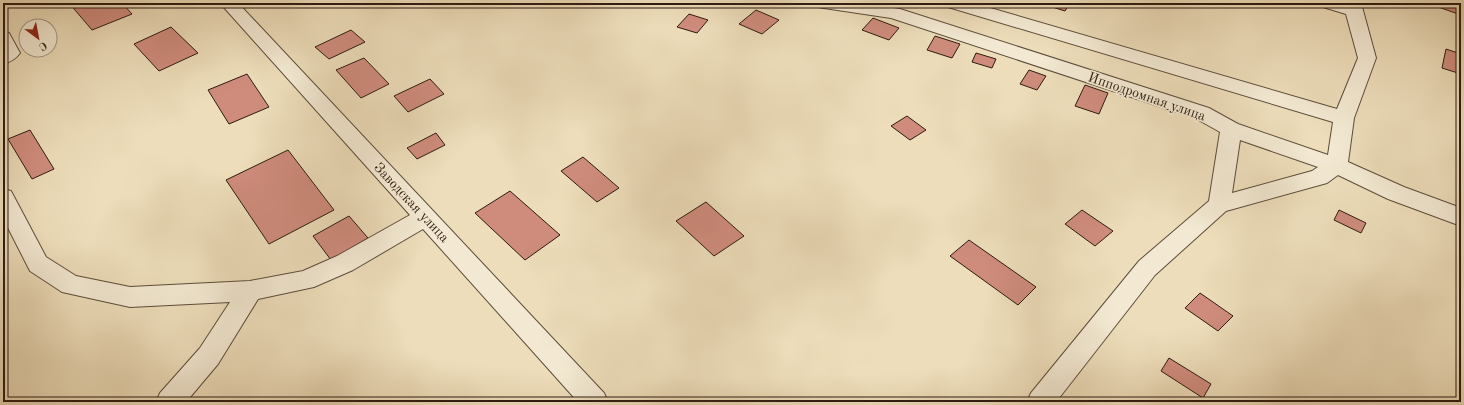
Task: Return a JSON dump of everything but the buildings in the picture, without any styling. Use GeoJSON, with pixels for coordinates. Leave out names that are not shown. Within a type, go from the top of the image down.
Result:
{"type":"FeatureCollection","features":[{"type":"Feature","properties":{"kind":"street","name":"Заводская улица"},"geometry":{"type":"LineString","coordinates":[[229,3],[595,402]]}},
{"type":"Feature","properties":{"kind":"street","name":"Ипподромная улица"},"geometry":{"type":"LineString","coordinates":[[824,3],[894,12],[1202,113],[1231,129],[1337,166],[1396,193],[1461,217]]}},
{"type":"Feature","properties":{"kind":"street"},"geometry":{"type":"LineString","coordinates":[[954,3],[1344,118]]}},
{"type":"Feature","properties":{"kind":"street"},"geometry":{"type":"LineString","coordinates":[[1040,402],[1147,268],[1219,205],[1319,177],[1337,166],[1344,118],[1367,58],[1353,7],[1329,3]]}},
{"type":"Feature","properties":{"kind":"street"},"geometry":{"type":"LineString","coordinates":[[3,37],[11,53],[3,58]]}},
{"type":"Feature","properties":{"kind":"street"},"geometry":{"type":"LineString","coordinates":[[1219,205],[1231,129]]}},
{"type":"Feature","properties":{"kind":"street"},"geometry":{"type":"LineString","coordinates":[[3,197],[38,264],[70,285],[130,297],[250,291],[306,280],[345,263],[425,217]]}},
{"type":"Feature","properties":{"kind":"street"},"geometry":{"type":"LineString","coordinates":[[169,402],[209,356],[250,291]]}}]}
